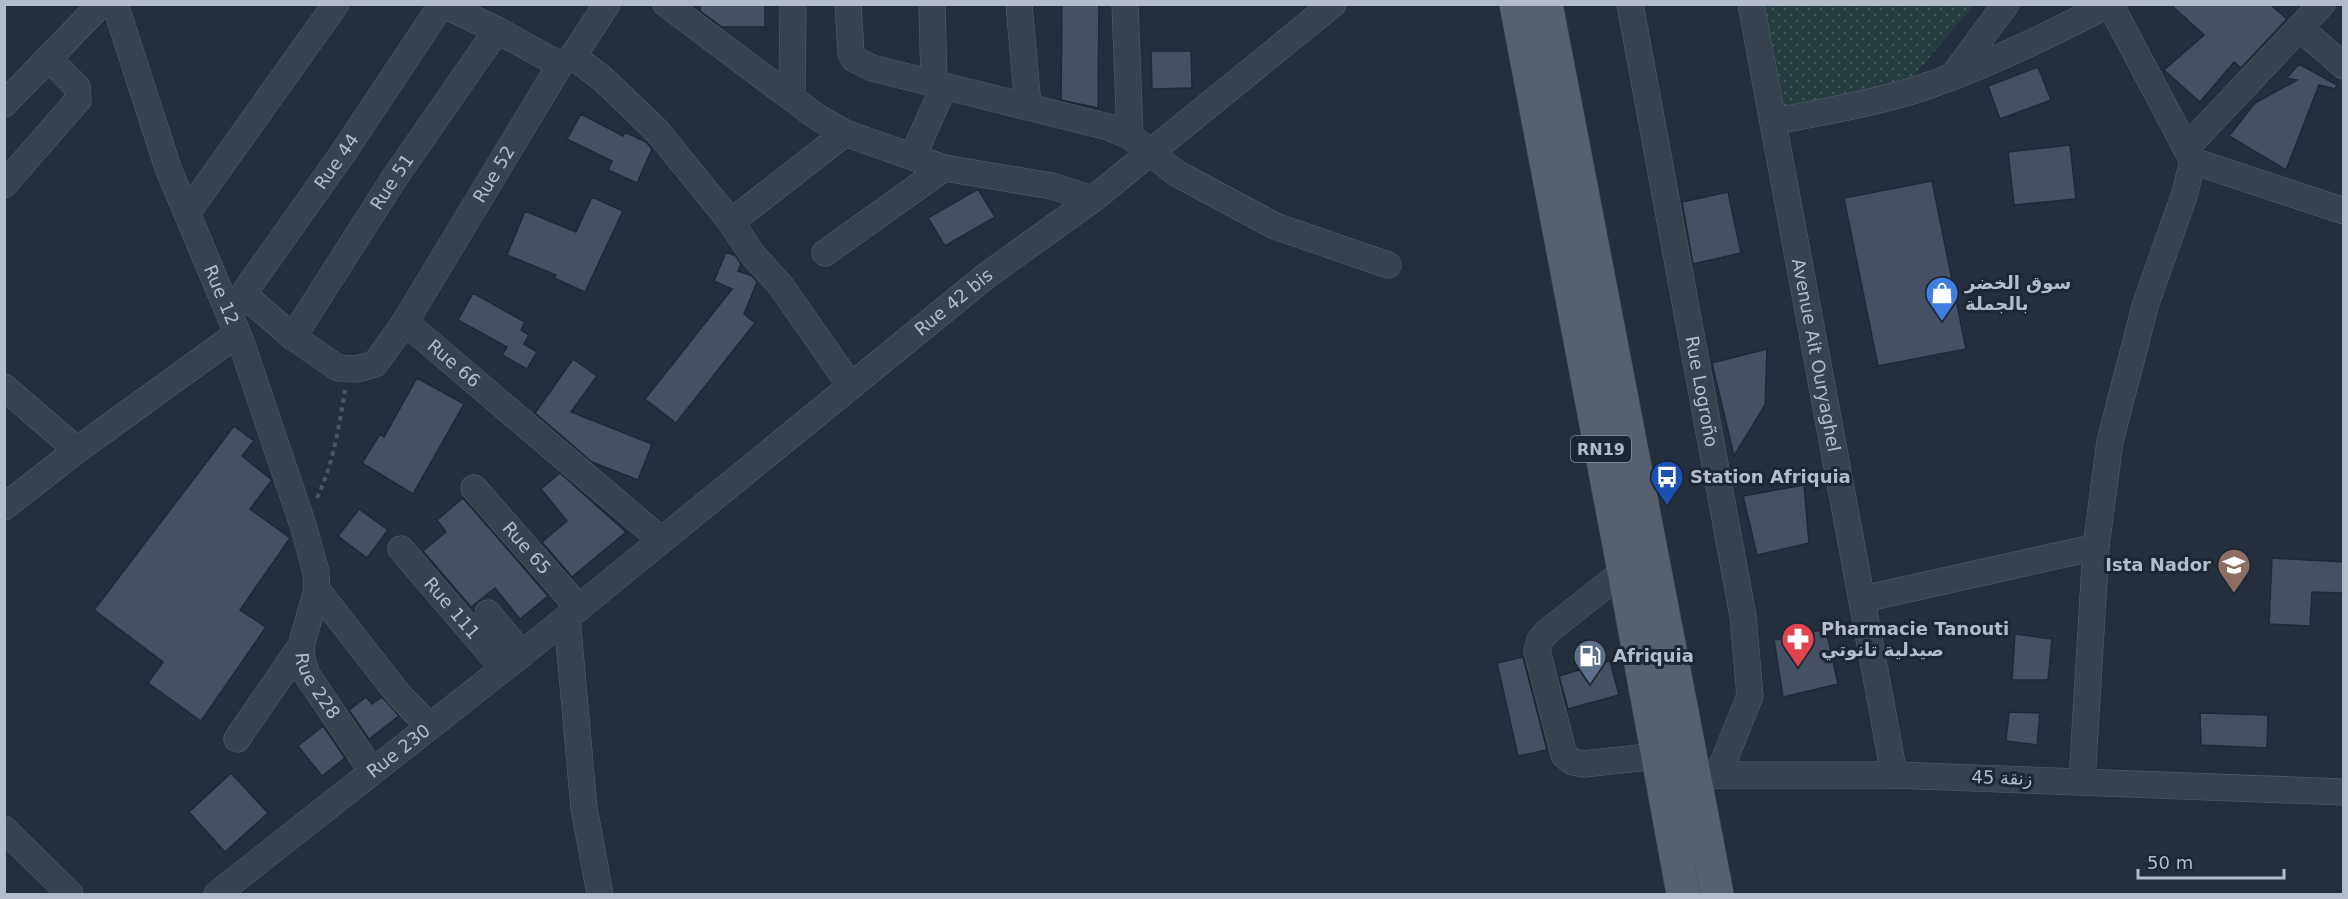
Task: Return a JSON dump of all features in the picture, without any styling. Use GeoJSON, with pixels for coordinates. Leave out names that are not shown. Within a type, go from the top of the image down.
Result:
{"type":"FeatureCollection","features":[{"type":"Feature","properties":{"kind":"main road","name":"RN19"},"geometry":{"type":"LineString","coordinates":[[1516,4],[1683,894]]}},
{"type":"Feature","properties":{"kind":"main road","name":"RN19"},"geometry":{"type":"LineString","coordinates":[[1546,4],[1638,496],[1706,775],[1717,894]]}},
{"type":"Feature","properties":{"kind":"street"},"geometry":{"type":"LineString","coordinates":[[4,104],[101,4]]}},
{"type":"Feature","properties":{"kind":"street","name":"Rue 12"},"geometry":{"type":"LineString","coordinates":[[115,4],[168,168],[236,314],[303,525],[316,572],[318,590]]}},
{"type":"Feature","properties":{"kind":"street"},"geometry":{"type":"LineString","coordinates":[[187,213],[336,4]]}},
{"type":"Feature","properties":{"kind":"street"},"geometry":{"type":"LineString","coordinates":[[442,4],[566,60],[604,80],[657,131],[731,222],[752,254],[781,286],[850,385]]}},
{"type":"Feature","properties":{"kind":"street","name":"Rue 44"},"geometry":{"type":"LineString","coordinates":[[5,507],[77,450],[236,314],[442,4]]}},
{"type":"Feature","properties":{"kind":"street","name":"Rue 52"},"geometry":{"type":"LineString","coordinates":[[405,322],[566,60],[590,31],[607,4]]}},
{"type":"Feature","properties":{"kind":"street"},"geometry":{"type":"LineString","coordinates":[[666,4],[792,96],[817,117],[845,134],[944,168],[1052,186],[1093,199]]}},
{"type":"Feature","properties":{"kind":"street"},"geometry":{"type":"LineString","coordinates":[[792,96],[793,4]]}},
{"type":"Feature","properties":{"kind":"street"},"geometry":{"type":"LineString","coordinates":[[848,4],[851,53],[854,58],[872,68],[1108,127],[1130,136],[1176,173],[1275,226],[1388,265]]}},
{"type":"Feature","properties":{"kind":"street"},"geometry":{"type":"LineString","coordinates":[[913,156],[939,84],[932,4]]}},
{"type":"Feature","properties":{"kind":"street"},"geometry":{"type":"LineString","coordinates":[[1019,4],[1028,106]]}},
{"type":"Feature","properties":{"kind":"street"},"geometry":{"type":"LineString","coordinates":[[1125,4],[1130,136]]}},
{"type":"Feature","properties":{"kind":"street","name":"Rue 42 bis"},"geometry":{"type":"LineString","coordinates":[[573,613],[986,276],[1093,199],[1333,4]]}},
{"type":"Feature","properties":{"kind":"street","name":"Rue Logroño"},"geometry":{"type":"LineString","coordinates":[[1630,4],[1743,616],[1750,696],[1706,775]]}},
{"type":"Feature","properties":{"kind":"street","name":"Avenue Ait Ouryaghel"},"geometry":{"type":"LineString","coordinates":[[1751,4],[1789,223],[1863,599],[1894,775]]}},
{"type":"Feature","properties":{"kind":"street"},"geometry":{"type":"LineString","coordinates":[[1952,77],[2006,4]]}},
{"type":"Feature","properties":{"kind":"street"},"geometry":{"type":"LineString","coordinates":[[1773,122],[1869,102],[1952,77],[2060,30],[2109,4],[2189,154],[2184,196],[2146,303],[2125,376],[2110,441],[2096,547],[2082,781]]}},
{"type":"Feature","properties":{"kind":"street"},"geometry":{"type":"LineString","coordinates":[[2189,154],[2322,4]]}},
{"type":"Feature","properties":{"kind":"street"},"geometry":{"type":"LineString","coordinates":[[2301,29],[2343,66]]}},
{"type":"Feature","properties":{"kind":"street","name":"Rue 51"},"geometry":{"type":"LineString","coordinates":[[293,337],[395,177],[498,30]]}},
{"type":"Feature","properties":{"kind":"street"},"geometry":{"type":"LineString","coordinates":[[4,185],[78,100],[76,87],[49,59]]}},
{"type":"Feature","properties":{"kind":"street"},"geometry":{"type":"LineString","coordinates":[[731,222],[845,134]]}},
{"type":"Feature","properties":{"kind":"street"},"geometry":{"type":"LineString","coordinates":[[2189,154],[2343,212]]}},
{"type":"Feature","properties":{"kind":"street"},"geometry":{"type":"LineString","coordinates":[[825,253],[944,168]]}},
{"type":"Feature","properties":{"kind":"street"},"geometry":{"type":"LineString","coordinates":[[236,314],[293,337],[328,362],[348,370],[375,364],[405,322]]}},
{"type":"Feature","properties":{"kind":"street","name":"Rue 66"},"geometry":{"type":"LineString","coordinates":[[405,322],[662,540]]}},
{"type":"Feature","properties":{"kind":"street"},"geometry":{"type":"LineString","coordinates":[[4,387],[77,450]]}},
{"type":"Feature","properties":{"kind":"street","name":"Rue 65"},"geometry":{"type":"LineString","coordinates":[[474,488],[573,613]]}},
{"type":"Feature","properties":{"kind":"street"},"geometry":{"type":"LineString","coordinates":[[1863,599],[2096,547]]}},
{"type":"Feature","properties":{"kind":"street","name":"Rue 111"},"geometry":{"type":"LineString","coordinates":[[401,549],[513,661]]}},
{"type":"Feature","properties":{"kind":"street","name":"زنقة 45"},"geometry":{"type":"LineString","coordinates":[[1624,571],[1548,631],[1540,640],[1537,651],[1564,755],[1573,762],[1658,765],[1706,775],[1894,775],[2343,792]]}},
{"type":"Feature","properties":{"kind":"street"},"geometry":{"type":"LineString","coordinates":[[318,590],[399,695],[429,726]]}},
{"type":"Feature","properties":{"kind":"street","name":"Rue 228"},"geometry":{"type":"LineString","coordinates":[[318,590],[301,646],[302,660],[307,675],[372,771]]}},
{"type":"Feature","properties":{"kind":"street"},"geometry":{"type":"LineString","coordinates":[[488,613],[513,661]]}},
{"type":"Feature","properties":{"kind":"street"},"geometry":{"type":"LineString","coordinates":[[573,613],[581,784],[600,894]]}},
{"type":"Feature","properties":{"kind":"street","name":"Rue 230"},"geometry":{"type":"LineString","coordinates":[[217,894],[573,613]]}},
{"type":"Feature","properties":{"kind":"street"},"geometry":{"type":"LineString","coordinates":[[237,739],[301,646]]}},
{"type":"Feature","properties":{"kind":"street"},"geometry":{"type":"LineString","coordinates":[[4,829],[70,894]]}},
{"type":"Feature","properties":{"kind":"path"},"geometry":{"type":"LineString","coordinates":[[303,525],[325,482],[338,432],[348,370]]}},
{"type":"Feature","properties":{"kind":"green space"},"geometry":{"type":"Polygon","coordinates":[[[1746,5],[1974,5],[1907,84],[1768,120],[1746,5]]]}},
{"type":"Feature","properties":{"kind":"building"},"geometry":{"type":"Polygon","coordinates":[[[700,4],[765,4],[765,27],[722,27],[700,11],[700,4]]]}},
{"type":"Feature","properties":{"kind":"building"},"geometry":{"type":"Polygon","coordinates":[[[1062,4],[1099,4],[1098,108],[1061,100],[1062,4]]]}},
{"type":"Feature","properties":{"kind":"building"},"geometry":{"type":"Polygon","coordinates":[[[2170,4],[2270,4],[2287,19],[2241,68],[2234,62],[2200,102],[2164,70],[2204,35],[2170,4]]]}},
{"type":"Feature","properties":{"kind":"building"},"geometry":{"type":"Polygon","coordinates":[[[1151,51],[1191,51],[1192,88],[1152,89],[1151,51]]]}},
{"type":"Feature","properties":{"kind":"building"},"geometry":{"type":"Polygon","coordinates":[[[2299,64],[2337,85],[2335,89],[2319,85],[2286,170],[2229,136],[2255,103],[2297,80],[2287,78],[2299,64]]]}},
{"type":"Feature","properties":{"kind":"building"},"geometry":{"type":"Polygon","coordinates":[[[2038,67],[2051,100],[2000,119],[1988,86],[2038,67]]]}},
{"type":"Feature","properties":{"kind":"building"},"geometry":{"type":"Polygon","coordinates":[[[581,114],[623,136],[625,132],[646,142],[652,149],[637,183],[608,170],[612,161],[567,139],[581,114]]]}},
{"type":"Feature","properties":{"kind":"building"},"geometry":{"type":"Polygon","coordinates":[[[2070,145],[2076,199],[2014,205],[2008,152],[2070,145]]]}},
{"type":"Feature","properties":{"kind":"building"},"geometry":{"type":"Polygon","coordinates":[[[1932,181],[1966,349],[1878,366],[1844,198],[1932,181]]]}},
{"type":"Feature","properties":{"kind":"building"},"geometry":{"type":"Polygon","coordinates":[[[978,189],[995,217],[945,246],[928,218],[978,189]]]}},
{"type":"Feature","properties":{"kind":"building"},"geometry":{"type":"Polygon","coordinates":[[[1728,192],[1741,253],[1693,264],[1682,202],[1728,192]]]}},
{"type":"Feature","properties":{"kind":"building"},"geometry":{"type":"Polygon","coordinates":[[[592,197],[623,211],[585,292],[554,278],[556,275],[507,255],[525,211],[576,232],[592,197]]]}},
{"type":"Feature","properties":{"kind":"building"},"geometry":{"type":"Polygon","coordinates":[[[726,252],[736,256],[741,264],[738,271],[752,276],[757,282],[744,314],[755,323],[676,423],[645,399],[732,289],[714,281],[726,252]]]}},
{"type":"Feature","properties":{"kind":"building"},"geometry":{"type":"Polygon","coordinates":[[[473,293],[525,322],[521,330],[529,335],[524,344],[537,352],[527,369],[502,355],[507,347],[458,320],[473,293]]]}},
{"type":"Feature","properties":{"kind":"building"},"geometry":{"type":"Polygon","coordinates":[[[1767,349],[1765,405],[1734,456],[1712,363],[1767,349]]]}},
{"type":"Feature","properties":{"kind":"building"},"geometry":{"type":"Polygon","coordinates":[[[573,359],[597,376],[571,412],[652,444],[638,480],[592,462],[535,413],[573,359]]]}},
{"type":"Feature","properties":{"kind":"building"},"geometry":{"type":"Polygon","coordinates":[[[417,378],[464,404],[413,494],[362,463],[380,434],[384,437],[417,378]]]}},
{"type":"Feature","properties":{"kind":"building"},"geometry":{"type":"Polygon","coordinates":[[[234,426],[254,441],[242,456],[272,480],[250,509],[290,538],[240,610],[266,627],[201,721],[148,683],[163,662],[94,610],[234,426]]]}},
{"type":"Feature","properties":{"kind":"building"},"geometry":{"type":"Polygon","coordinates":[[[560,473],[626,532],[572,577],[542,542],[567,521],[541,489],[560,473]]]}},
{"type":"Feature","properties":{"kind":"building"},"geometry":{"type":"Polygon","coordinates":[[[1804,485],[1809,543],[1757,555],[1743,496],[1804,485]]]}},
{"type":"Feature","properties":{"kind":"building"},"geometry":{"type":"Polygon","coordinates":[[[463,498],[548,596],[520,619],[495,588],[471,607],[423,551],[446,532],[437,520],[463,498]]]}},
{"type":"Feature","properties":{"kind":"building"},"geometry":{"type":"Polygon","coordinates":[[[359,509],[388,530],[367,558],[338,536],[359,509]]]}},
{"type":"Feature","properties":{"kind":"building"},"geometry":{"type":"Polygon","coordinates":[[[2272,558],[2343,562],[2343,593],[2312,592],[2310,626],[2269,624],[2272,558]]]}},
{"type":"Feature","properties":{"kind":"building"},"geometry":{"type":"Polygon","coordinates":[[[1826,629],[1838,684],[1783,697],[1774,640],[1826,629]]]}},
{"type":"Feature","properties":{"kind":"building"},"geometry":{"type":"Polygon","coordinates":[[[2015,634],[2052,639],[2048,680],[2012,680],[2015,634]]]}},
{"type":"Feature","properties":{"kind":"building"},"geometry":{"type":"Polygon","coordinates":[[[1523,657],[1547,750],[1518,756],[1497,663],[1523,657]]]}},
{"type":"Feature","properties":{"kind":"building"},"geometry":{"type":"Polygon","coordinates":[[[1610,661],[1619,695],[1568,709],[1559,676],[1610,661]]]}},
{"type":"Feature","properties":{"kind":"building"},"geometry":{"type":"Polygon","coordinates":[[[366,697],[372,704],[382,697],[399,716],[369,739],[349,710],[366,697]]]}},
{"type":"Feature","properties":{"kind":"building"},"geometry":{"type":"Polygon","coordinates":[[[2009,712],[2040,713],[2037,745],[2006,741],[2009,712]]]}},
{"type":"Feature","properties":{"kind":"building"},"geometry":{"type":"Polygon","coordinates":[[[2200,713],[2268,715],[2267,748],[2201,745],[2200,713]]]}},
{"type":"Feature","properties":{"kind":"building"},"geometry":{"type":"Polygon","coordinates":[[[323,726],[345,758],[322,776],[298,746],[323,726]]]}},
{"type":"Feature","properties":{"kind":"building"},"geometry":{"type":"Polygon","coordinates":[[[231,773],[268,813],[225,852],[189,812],[231,773]]]}},
{"type":"Feature","properties":{"kind":"place","name":"سوق الخضر بالجملة"},"geometry":{"type":"Point","coordinates":[1942,322]}},
{"type":"Feature","properties":{"kind":"place","name":"Station Afriquia"},"geometry":{"type":"Point","coordinates":[1667,506]}},
{"type":"Feature","properties":{"kind":"place","name":"Ista Nador"},"geometry":{"type":"Point","coordinates":[2234,594]}},
{"type":"Feature","properties":{"kind":"place","name":"Pharmacie Tanouti صيدلية تانوتي"},"geometry":{"type":"Point","coordinates":[1798,668]}},
{"type":"Feature","properties":{"kind":"place","name":"Afriquia"},"geometry":{"type":"Point","coordinates":[1590,685]}}]}
